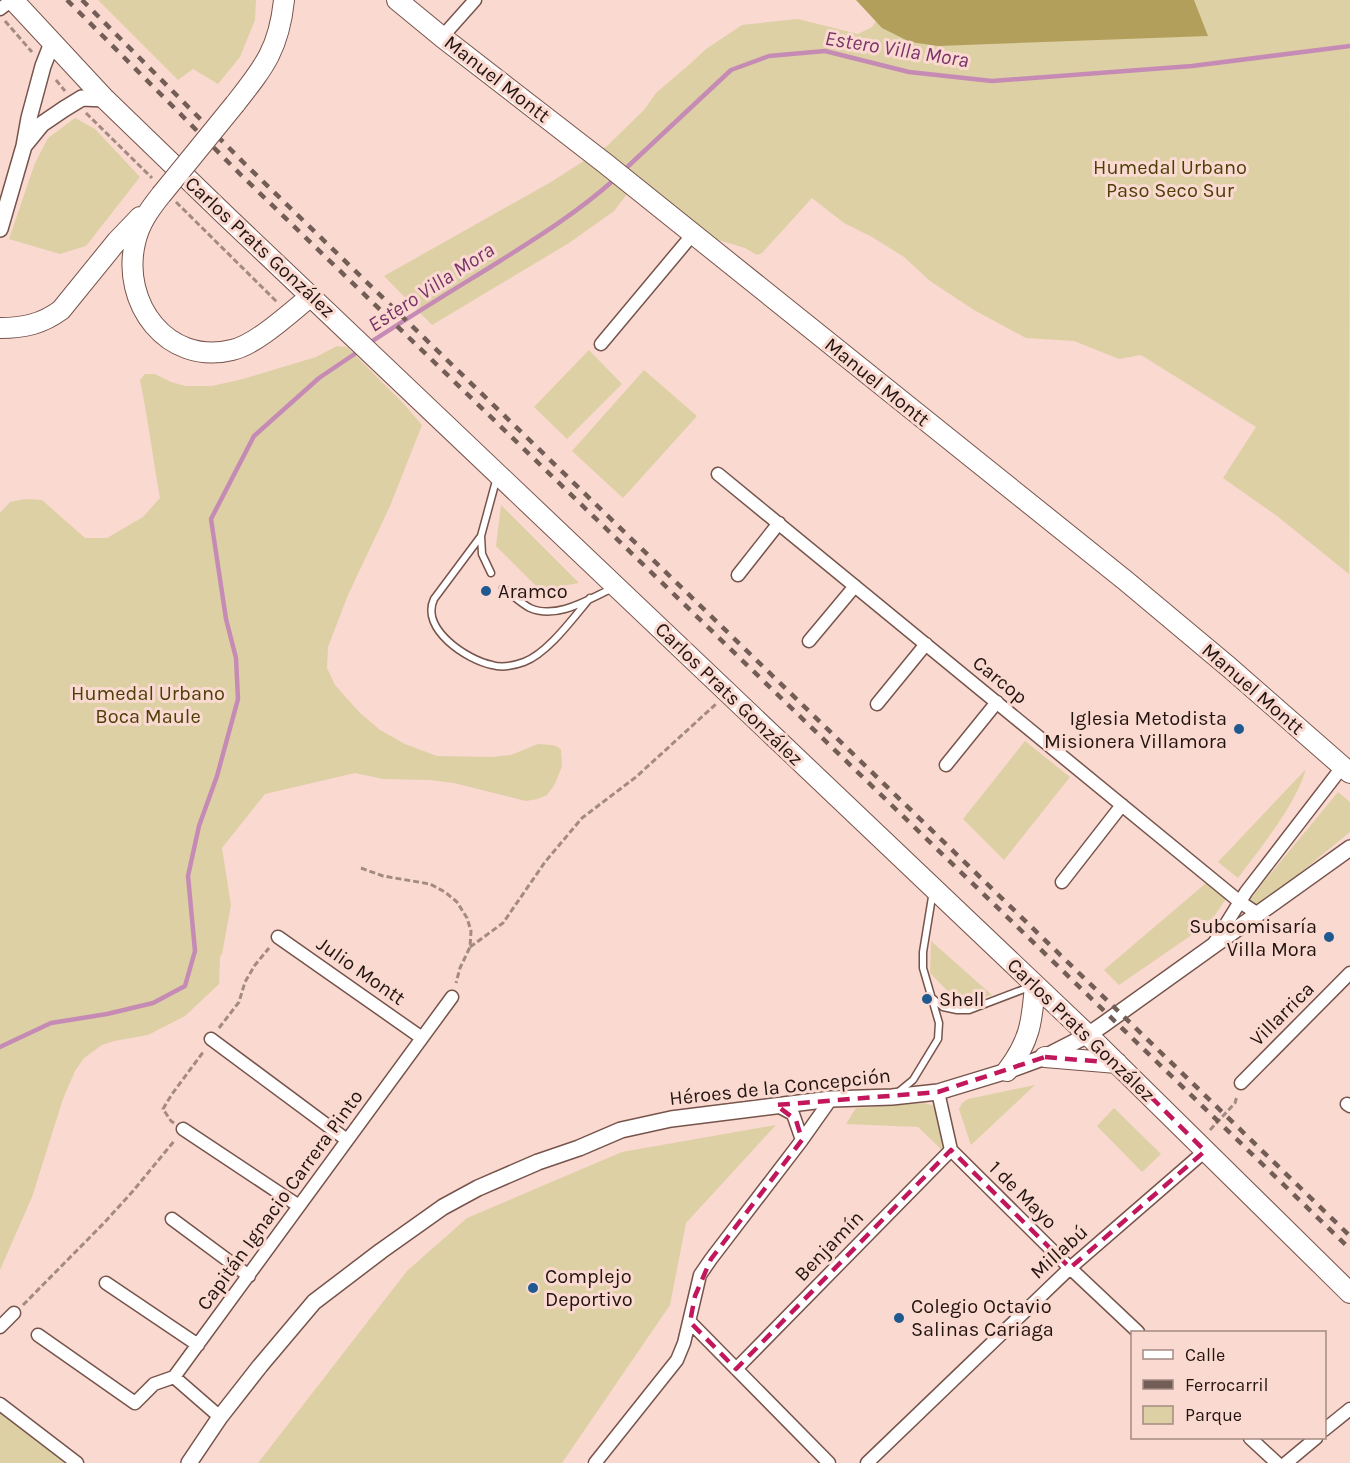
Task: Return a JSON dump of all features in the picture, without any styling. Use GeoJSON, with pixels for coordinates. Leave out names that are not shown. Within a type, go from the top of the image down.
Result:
{"type":"FeatureCollection","features":[{"type":"Feature","properties":{"kind":"main road","name":"Carlos Prats González"},"geometry":{"type":"LineString","coordinates":[[13,0],[105,99],[1088,1035],[1350,1293]]}},
{"type":"Feature","properties":{"kind":"main road"},"geometry":{"type":"LineString","coordinates":[[284,0],[279,32],[260,72],[161,196],[139,229],[133,253],[132,273],[140,304],[153,325],[172,341],[190,349],[208,352],[234,350],[251,343],[311,296]]}},
{"type":"Feature","properties":{"kind":"main road","name":"Manuel Montt"},"geometry":{"type":"LineString","coordinates":[[397,0],[606,164],[1126,581],[1346,770]]}},
{"type":"Feature","properties":{"kind":"main road"},"geometry":{"type":"LineString","coordinates":[[0,328],[30,326],[61,310],[131,226],[161,196]]}},
{"type":"Feature","properties":{"kind":"main road"},"geometry":{"type":"LineString","coordinates":[[1007,1071],[1027,1039],[1033,1014],[1035,985]]}},
{"type":"Feature","properties":{"kind":"main road"},"geometry":{"type":"LineString","coordinates":[[1045,1057],[1117,1063]]}},
{"type":"Feature","properties":{"kind":"street"},"geometry":{"type":"LineString","coordinates":[[0,9],[13,0]]}},
{"type":"Feature","properties":{"kind":"street"},"geometry":{"type":"LineString","coordinates":[[442,37],[475,0]]}},
{"type":"Feature","properties":{"kind":"street"},"geometry":{"type":"LineString","coordinates":[[0,229],[24,146],[43,66],[52,43]]}},
{"type":"Feature","properties":{"kind":"street"},"geometry":{"type":"LineString","coordinates":[[24,146],[42,124],[76,102],[82,99],[105,99]]}},
{"type":"Feature","properties":{"kind":"street"},"geometry":{"type":"LineString","coordinates":[[601,344],[693,234]]}},
{"type":"Feature","properties":{"kind":"street","name":"Carcop"},"geometry":{"type":"LineString","coordinates":[[718,474],[1240,902],[1258,914]]}},
{"type":"Feature","properties":{"kind":"street"},"geometry":{"type":"LineString","coordinates":[[738,575],[779,524]]}},
{"type":"Feature","properties":{"kind":"street"},"geometry":{"type":"LineString","coordinates":[[810,641],[855,586]]}},
{"type":"Feature","properties":{"kind":"street"},"geometry":{"type":"LineString","coordinates":[[877,704],[926,644]]}},
{"type":"Feature","properties":{"kind":"street"},"geometry":{"type":"LineString","coordinates":[[946,765],[997,702]]}},
{"type":"Feature","properties":{"kind":"street","name":"Héroes de la Concepción"},"geometry":{"type":"LineString","coordinates":[[1211,946],[1240,902],[1346,770]]}},
{"type":"Feature","properties":{"kind":"street"},"geometry":{"type":"LineString","coordinates":[[1062,882],[1122,805]]}},
{"type":"Feature","properties":{"kind":"street","name":"Héroes de la Concepción"},"geometry":{"type":"LineString","coordinates":[[189,1463],[220,1417],[314,1302],[443,1207],[478,1188],[621,1130],[670,1119],[776,1105],[938,1092],[1045,1057],[1088,1035],[1350,848]]}},
{"type":"Feature","properties":{"kind":"street","name":"Julio Montt"},"geometry":{"type":"LineString","coordinates":[[278,937],[422,1038]]}},
{"type":"Feature","properties":{"kind":"street","name":"Villarrica"},"geometry":{"type":"LineString","coordinates":[[1241,1083],[1350,973]]}},
{"type":"Feature","properties":{"kind":"street","name":"Capitán Ignacio Carrera Pinto"},"geometry":{"type":"LineString","coordinates":[[174,1377],[452,997]]}},
{"type":"Feature","properties":{"kind":"street"},"geometry":{"type":"LineString","coordinates":[[211,1039],[347,1140]]}},
{"type":"Feature","properties":{"kind":"street"},"geometry":{"type":"LineString","coordinates":[[938,1092],[951,1150]]}},
{"type":"Feature","properties":{"kind":"street"},"geometry":{"type":"LineString","coordinates":[[595,1463],[677,1360],[690,1322],[700,1275],[831,1099]]}},
{"type":"Feature","properties":{"kind":"street"},"geometry":{"type":"LineString","coordinates":[[776,1105],[793,1114],[802,1140]]}},
{"type":"Feature","properties":{"kind":"street"},"geometry":{"type":"LineString","coordinates":[[183,1129],[299,1206]]}},
{"type":"Feature","properties":{"kind":"street","name":"1 de Mayo"},"geometry":{"type":"LineString","coordinates":[[951,1150],[1137,1331]]}},
{"type":"Feature","properties":{"kind":"street","name":"Benjamín"},"geometry":{"type":"LineString","coordinates":[[736,1369],[951,1150]]}},
{"type":"Feature","properties":{"kind":"street","name":"Millabú"},"geometry":{"type":"LineString","coordinates":[[867,1463],[1070,1268],[1205,1151]]}},
{"type":"Feature","properties":{"kind":"street"},"geometry":{"type":"LineString","coordinates":[[172,1219],[249,1276]]}},
{"type":"Feature","properties":{"kind":"street"},"geometry":{"type":"LineString","coordinates":[[106,1283],[198,1345]]}},
{"type":"Feature","properties":{"kind":"street"},"geometry":{"type":"LineString","coordinates":[[0,1327],[14,1313]]}},
{"type":"Feature","properties":{"kind":"street"},"geometry":{"type":"LineString","coordinates":[[690,1322],[828,1463]]}},
{"type":"Feature","properties":{"kind":"street"},"geometry":{"type":"LineString","coordinates":[[38,1335],[135,1403],[154,1383],[174,1377],[220,1417]]}},
{"type":"Feature","properties":{"kind":"street"},"geometry":{"type":"LineString","coordinates":[[0,1404],[77,1463]]}},
{"type":"Feature","properties":{"kind":"street"},"geometry":{"type":"LineString","coordinates":[[1326,1428],[1350,1409]]}},
{"type":"Feature","properties":{"kind":"street"},"geometry":{"type":"LineString","coordinates":[[1252,1439],[1277,1463]]}},
{"type":"Feature","properties":{"kind":"street"},"geometry":{"type":"LineString","coordinates":[[1286,1463],[1314,1439]]}},
{"type":"Feature","properties":{"kind":"lane"},"geometry":{"type":"LineString","coordinates":[[491,573],[482,554],[481,536],[498,474]]}},
{"type":"Feature","properties":{"kind":"lane"},"geometry":{"type":"LineString","coordinates":[[481,536],[434,599],[431,609],[433,622],[445,637],[454,646],[473,658],[494,666],[505,667],[516,665],[538,655],[548,647],[590,598]]}},
{"type":"Feature","properties":{"kind":"lane"},"geometry":{"type":"LineString","coordinates":[[503,588],[523,604],[548,612],[564,609],[616,586]]}},
{"type":"Feature","properties":{"kind":"lane"},"geometry":{"type":"LineString","coordinates":[[892,1097],[913,1080],[938,1039],[939,1023],[923,968],[923,952],[933,888]]}},
{"type":"Feature","properties":{"kind":"lane"},"geometry":{"type":"LineString","coordinates":[[930,996],[943,1007],[969,1010],[1035,985]]}},
{"type":"Feature","properties":{"kind":"path"},"geometry":{"type":"LineString","coordinates":[[0,15],[161,196],[289,314]]}},
{"type":"Feature","properties":{"kind":"path"},"geometry":{"type":"LineString","coordinates":[[470,947],[503,923],[545,862],[582,818],[636,777],[728,693]]}},
{"type":"Feature","properties":{"kind":"path"},"geometry":{"type":"LineString","coordinates":[[361,868],[383,876],[430,884],[457,902],[467,918],[471,931],[470,947],[460,968],[452,997]]}},
{"type":"Feature","properties":{"kind":"path"},"geometry":{"type":"LineString","coordinates":[[14,1313],[104,1223],[183,1129],[171,1121],[163,1109],[239,1002],[245,982],[255,965],[278,937]]}},
{"type":"Feature","properties":{"kind":"path"},"geometry":{"type":"LineString","coordinates":[[1190,1136],[1199,1127],[1207,1134],[1235,1102],[1241,1083]]}},
{"type":"Feature","properties":{"kind":"highlighted area"},"geometry":{"type":"Polygon","coordinates":[[[1045,1057],[1117,1063],[1205,1151],[1070,1268],[951,1150],[736,1369],[690,1322],[695,1296],[711,1259],[802,1140],[796,1120],[776,1105],[938,1092],[1045,1057]]]}},
{"type":"Feature","properties":{"kind":"green space"},"geometry":{"type":"Polygon","coordinates":[[[98,0],[256,0],[255,20],[240,57],[218,84],[193,69],[178,80],[98,0]]]}},
{"type":"Feature","properties":{"kind":"green space","name":"Humedal Urbano Paso Seco Sur"},"geometry":{"type":"Polygon","coordinates":[[[870,0],[1350,0],[1349,574],[1277,516],[1223,478],[1256,427],[1141,355],[1119,359],[1074,341],[1026,338],[974,310],[930,281],[904,257],[844,223],[812,198],[762,253],[757,255],[745,248],[718,240],[665,198],[637,181],[614,211],[569,243],[432,325],[384,276],[551,182],[607,146],[644,110],[656,93],[706,49],[742,25],[798,19],[858,34],[872,27],[879,17],[870,0]]]}},
{"type":"Feature","properties":{"kind":"green space"},"geometry":{"type":"Polygon","coordinates":[[[75,118],[95,129],[140,177],[86,246],[60,254],[9,239],[35,163],[48,138],[75,118]]]}},
{"type":"Feature","properties":{"kind":"green space","name":"Humedal Urbano Boca Maule"},"geometry":{"type":"Polygon","coordinates":[[[337,346],[347,347],[422,425],[390,506],[348,595],[328,647],[327,668],[335,685],[360,713],[380,730],[405,744],[437,756],[492,757],[511,755],[538,744],[552,745],[561,750],[562,766],[555,784],[547,795],[526,801],[454,783],[383,779],[355,773],[265,794],[222,848],[231,905],[220,957],[219,984],[185,1016],[148,1035],[102,1045],[84,1058],[75,1071],[63,1099],[32,1197],[0,1270],[0,513],[10,502],[25,499],[42,500],[85,538],[107,538],[143,517],[160,498],[140,380],[145,374],[155,374],[186,386],[212,386],[316,357],[337,346]]]}},
{"type":"Feature","properties":{"kind":"green space"},"geometry":{"type":"Polygon","coordinates":[[[589,350],[622,384],[567,439],[534,407],[589,350]]]}},
{"type":"Feature","properties":{"kind":"green space"},"geometry":{"type":"Polygon","coordinates":[[[644,370],[697,416],[623,498],[572,451],[644,370]]]}},
{"type":"Feature","properties":{"kind":"green space"},"geometry":{"type":"Polygon","coordinates":[[[501,505],[579,583],[540,590],[496,546],[501,505]]]}},
{"type":"Feature","properties":{"kind":"green space"},"geometry":{"type":"Polygon","coordinates":[[[1025,741],[1070,777],[1004,860],[963,819],[1025,741]]]}},
{"type":"Feature","properties":{"kind":"green space"},"geometry":{"type":"Polygon","coordinates":[[[1306,769],[1286,812],[1238,878],[1218,862],[1306,769]]]}},
{"type":"Feature","properties":{"kind":"green space"},"geometry":{"type":"Polygon","coordinates":[[[1338,792],[1350,802],[1350,832],[1258,907],[1249,900],[1338,792]]]}},
{"type":"Feature","properties":{"kind":"green space"},"geometry":{"type":"Polygon","coordinates":[[[1206,883],[1226,899],[1215,915],[1199,930],[1119,985],[1104,970],[1206,883]]]}},
{"type":"Feature","properties":{"kind":"green space"},"geometry":{"type":"Polygon","coordinates":[[[931,941],[992,995],[960,1004],[930,973],[931,941]]]}},
{"type":"Feature","properties":{"kind":"green space"},"geometry":{"type":"Polygon","coordinates":[[[1035,1085],[971,1145],[959,1109],[962,1103],[968,1099],[1035,1085]]]}},
{"type":"Feature","properties":{"kind":"green space"},"geometry":{"type":"Polygon","coordinates":[[[923,1103],[936,1108],[945,1147],[941,1149],[918,1127],[846,1124],[856,1108],[923,1103]]]}},
{"type":"Feature","properties":{"kind":"green space"},"geometry":{"type":"Polygon","coordinates":[[[1114,1108],[1161,1154],[1142,1172],[1097,1126],[1114,1108]]]}},
{"type":"Feature","properties":{"kind":"green space","name":"Complejo Deportivo"},"geometry":{"type":"Polygon","coordinates":[[[776,1125],[686,1223],[670,1305],[562,1463],[258,1463],[407,1271],[467,1218],[622,1152],[776,1125]]]}},
{"type":"Feature","properties":{"kind":"green space"},"geometry":{"type":"Polygon","coordinates":[[[0,1398],[79,1463],[0,1463],[0,1398]]]}},
{"type":"Feature","properties":{"kind":"shaded area"},"geometry":{"type":"Polygon","coordinates":[[[856,0],[1194,0],[1208,36],[938,46],[910,42],[882,28],[856,0]]]}},
{"type":"Feature","properties":{"kind":"waterway","name":"Estero Villa Mora"},"geometry":{"type":"LineString","coordinates":[[623,171],[731,70],[769,56],[825,51],[909,72],[992,81],[1192,66],[1350,46]]}},
{"type":"Feature","properties":{"kind":"waterway","name":"Estero Villa Mora"},"geometry":{"type":"LineString","coordinates":[[368,344],[540,236],[615,179]]}},
{"type":"Feature","properties":{"kind":"waterway","name":"Estero Villa Mora"},"geometry":{"type":"LineString","coordinates":[[0,1047],[51,1023],[107,1014],[153,1003],[185,986],[195,951],[188,876],[199,826],[217,776],[238,699],[236,658],[226,619],[211,519],[254,436],[319,378],[359,351]]}},
{"type":"Feature","properties":{"kind":"railway"},"geometry":{"type":"LineString","coordinates":[[67,0],[241,175],[1350,1249]]}},
{"type":"Feature","properties":{"kind":"railway"},"geometry":{"type":"LineString","coordinates":[[82,0],[245,164],[1350,1236]]}},
{"type":"Feature","properties":{"kind":"place","name":"Aramco"},"geometry":{"type":"Point","coordinates":[486,591]}},
{"type":"Feature","properties":{"kind":"place","name":"Iglesia Metodista Misionera Villamora"},"geometry":{"type":"Point","coordinates":[1239,729]}},
{"type":"Feature","properties":{"kind":"place","name":"Subcomisaría Villa Mora"},"geometry":{"type":"Point","coordinates":[1329,937]}},
{"type":"Feature","properties":{"kind":"place","name":"Shell"},"geometry":{"type":"Point","coordinates":[927,999]}},
{"type":"Feature","properties":{"kind":"place","name":"Complejo Deportivo"},"geometry":{"type":"Point","coordinates":[533,1288]}},
{"type":"Feature","properties":{"kind":"place","name":"Colegio Octavio Salinas Cariaga"},"geometry":{"type":"Point","coordinates":[899,1318]}}]}
